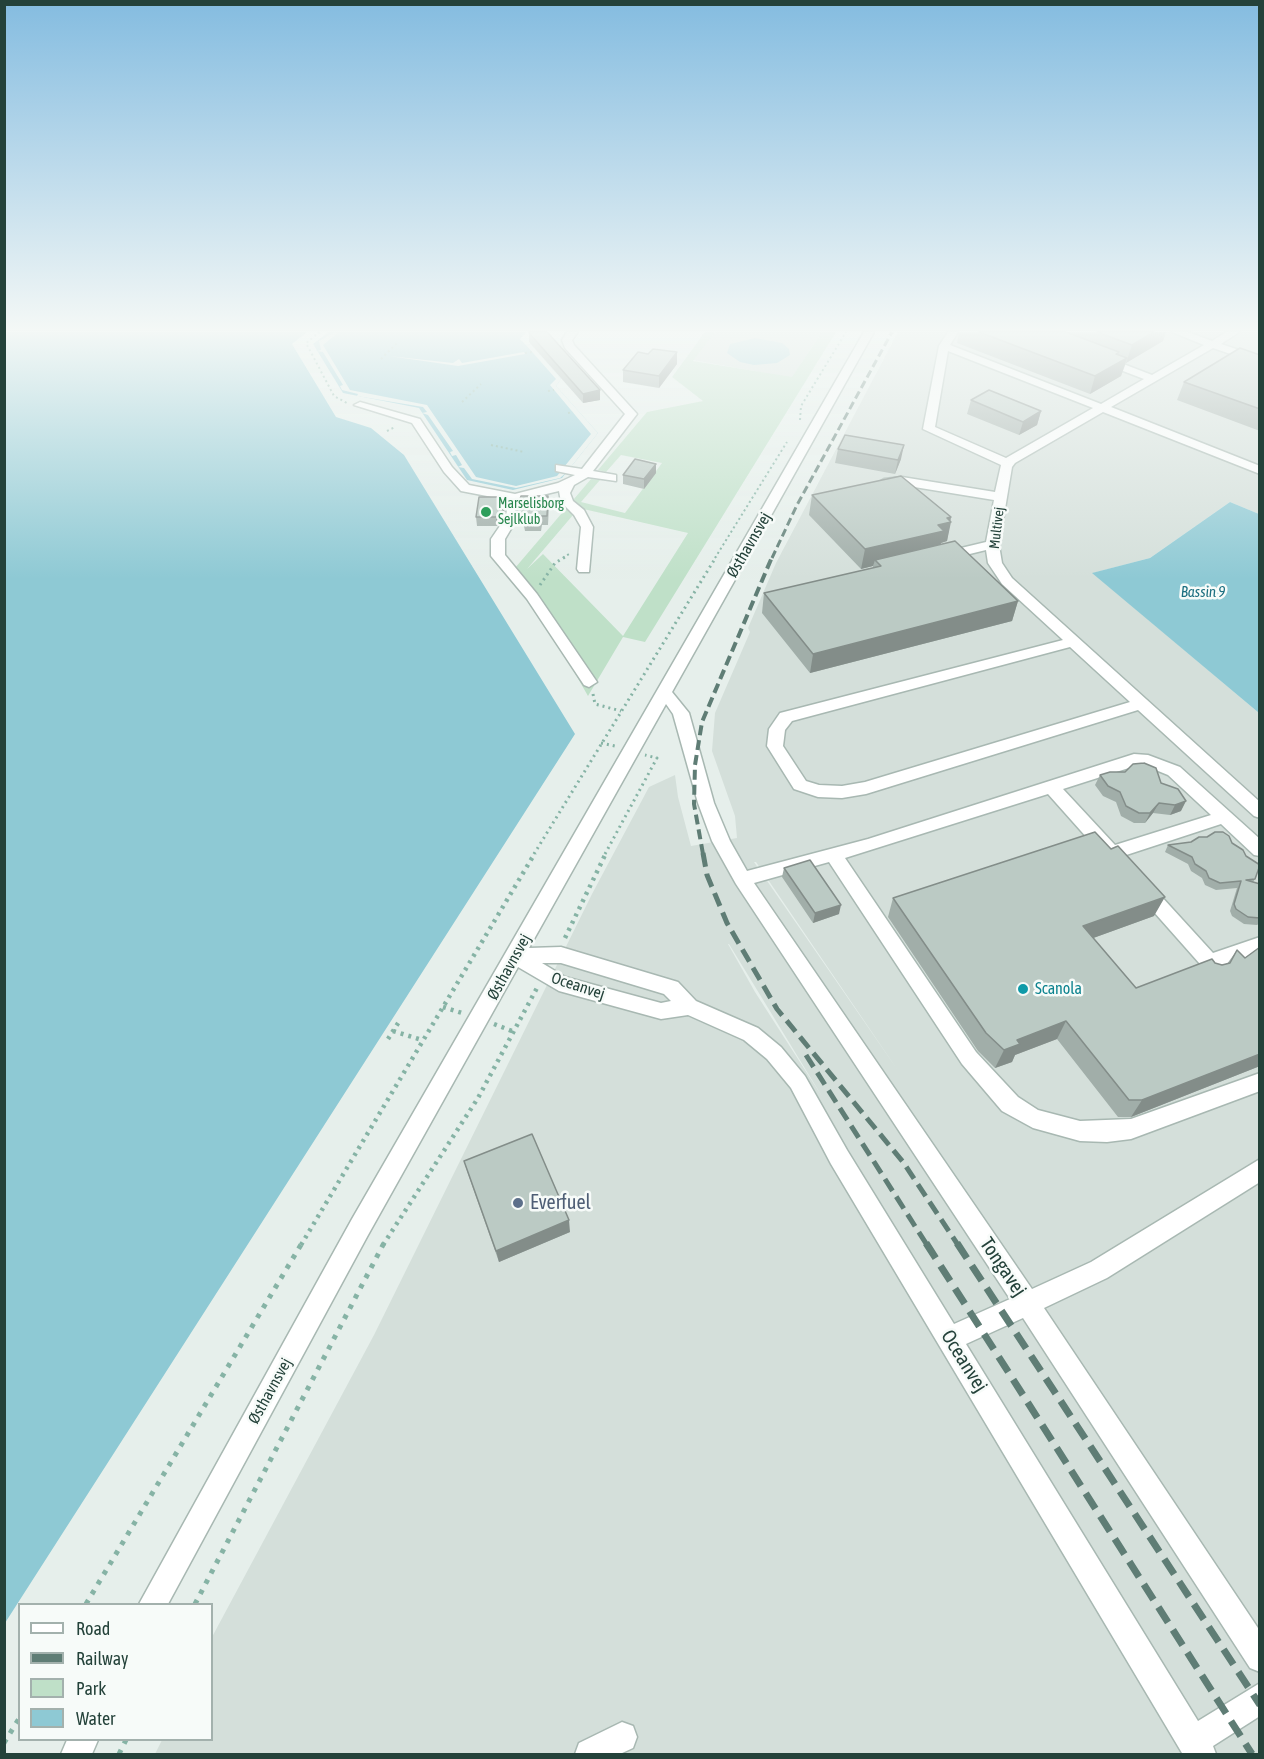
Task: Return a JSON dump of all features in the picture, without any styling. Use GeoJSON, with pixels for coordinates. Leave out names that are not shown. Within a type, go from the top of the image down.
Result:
{"type":"FeatureCollection","features":[{"type":"Feature","properties":{"kind":"street"},"geometry":{"type":"LineString","coordinates":[[396,414],[416,421],[448,470],[465,488],[515,498],[568,484],[585,472],[631,414]]}},
{"type":"Feature","properties":{"kind":"street","name":"Østhavnsvej"},"geometry":{"type":"LineString","coordinates":[[154,1603],[360,1227],[823,414]]}},
{"type":"Feature","properties":{"kind":"street"},"geometry":{"type":"LineString","coordinates":[[932,414],[929,429],[1009,464],[1095,414]]}},
{"type":"Feature","properties":{"kind":"street"},"geometry":{"type":"LineString","coordinates":[[1117,414],[1260,470]]}},
{"type":"Feature","properties":{"kind":"street","name":"Multivej"},"geometry":{"type":"LineString","coordinates":[[1009,464],[992,545],[995,563],[1007,581],[1260,812]]}},
{"type":"Feature","properties":{"kind":"street"},"geometry":{"type":"LineString","coordinates":[[560,468],[612,478]]}},
{"type":"Feature","properties":{"kind":"street"},"geometry":{"type":"LineString","coordinates":[[871,485],[902,481],[1001,497]]}},
{"type":"Feature","properties":{"kind":"street"},"geometry":{"type":"LineString","coordinates":[[568,484],[564,493],[567,502],[579,513],[587,527],[584,568]]}},
{"type":"Feature","properties":{"kind":"street"},"geometry":{"type":"LineString","coordinates":[[515,498],[512,517],[498,538],[498,556],[532,597],[589,682]]}},
{"type":"Feature","properties":{"kind":"street"},"geometry":{"type":"LineString","coordinates":[[924,561],[992,545]]}},
{"type":"Feature","properties":{"kind":"street"},"geometry":{"type":"LineString","coordinates":[[1072,642],[786,717],[777,729],[775,746],[800,785],[818,791],[842,792],[866,788],[1140,704]]}},
{"type":"Feature","properties":{"kind":"street","name":"Tongavej"},"geometry":{"type":"LineString","coordinates":[[665,693],[681,712],[706,803],[721,841],[742,879],[1027,1303],[1260,1658]]}},
{"type":"Feature","properties":{"kind":"street"},"geometry":{"type":"LineString","coordinates":[[742,879],[833,854],[1134,760],[1148,761],[1174,771],[1260,850]]}},
{"type":"Feature","properties":{"kind":"street"},"geometry":{"type":"LineString","coordinates":[[1051,786],[1210,967],[1260,944]]}},
{"type":"Feature","properties":{"kind":"street"},"geometry":{"type":"LineString","coordinates":[[1112,853],[1224,817]]}},
{"type":"Feature","properties":{"kind":"street"},"geometry":{"type":"LineString","coordinates":[[833,854],[969,1058],[1011,1104],[1033,1118],[1080,1131],[1107,1132],[1131,1129],[1260,1082]]}},
{"type":"Feature","properties":{"kind":"street","name":"Oceanvej"},"geometry":{"type":"LineString","coordinates":[[515,956],[556,955],[671,988],[689,1007],[751,1034],[774,1053],[798,1082],[839,1157],[1197,1748]]}},
{"type":"Feature","properties":{"kind":"street","name":"Oceanvej"},"geometry":{"type":"LineString","coordinates":[[515,956],[559,983],[661,1011],[689,1007]]}},
{"type":"Feature","properties":{"kind":"street"},"geometry":{"type":"LineString","coordinates":[[950,1339],[1099,1270],[1260,1169]]}},
{"type":"Feature","properties":{"kind":"street"},"geometry":{"type":"LineString","coordinates":[[1197,1748],[1260,1698]]}},
{"type":"Feature","properties":{"kind":"street"},"geometry":{"type":"LineString","coordinates":[[590,1755],[622,1737]]}},
{"type":"Feature","properties":{"kind":"street"},"geometry":{"type":"LineString","coordinates":[[76,1755],[83,1741]]}},
{"type":"Feature","properties":{"kind":"path"},"geometry":{"type":"LineString","coordinates":[[795,429],[801,419],[801,414]]}},
{"type":"Feature","properties":{"kind":"path"},"geometry":{"type":"LineString","coordinates":[[387,431],[391,428]]}},
{"type":"Feature","properties":{"kind":"path"},"geometry":{"type":"LineString","coordinates":[[87,1603],[601,743],[789,439]]}},
{"type":"Feature","properties":{"kind":"path"},"geometry":{"type":"LineString","coordinates":[[491,446],[524,452]]}},
{"type":"Feature","properties":{"kind":"path"},"geometry":{"type":"LineString","coordinates":[[550,570],[555,563]]}},
{"type":"Feature","properties":{"kind":"path"},"geometry":{"type":"LineString","coordinates":[[589,682],[595,704],[621,711]]}},
{"type":"Feature","properties":{"kind":"path"},"geometry":{"type":"LineString","coordinates":[[556,955],[575,921],[588,886],[657,758],[601,743]]}},
{"type":"Feature","properties":{"kind":"path"},"geometry":{"type":"LineString","coordinates":[[196,1603],[388,1236],[478,1098],[544,975]]}},
{"type":"Feature","properties":{"kind":"path"},"geometry":{"type":"LineString","coordinates":[[388,1040],[400,1020]]}},
{"type":"Feature","properties":{"kind":"path"},"geometry":{"type":"LineString","coordinates":[[393,1031],[422,1040]]}},
{"type":"Feature","properties":{"kind":"path"},"geometry":{"type":"LineString","coordinates":[[4,1743],[18,1720]]}},
{"type":"Feature","properties":{"kind":"path"},"geometry":{"type":"LineString","coordinates":[[119,1755],[126,1741]]}},
{"type":"Feature","properties":{"kind":"shaded area"},"geometry":{"type":"Polygon","coordinates":[[[855,414],[1259,414],[1259,514],[1230,502],[1150,558],[1093,573],[1259,713],[1259,1754],[155,1754],[162,1741],[213,1741],[213,1635],[374,1335],[592,894],[649,787],[675,775],[678,797],[691,846],[737,838],[735,816],[712,751],[715,713],[750,632],[748,628],[776,563],[855,414]],[[754,862],[899,1072],[756,862],[754,862]],[[729,944],[755,992],[823,1098],[729,944]]]}},
{"type":"Feature","properties":{"kind":"green space"},"geometry":{"type":"Polygon","coordinates":[[[645,414],[785,414],[645,642],[623,637],[588,696],[515,568],[591,479],[600,480],[581,502],[625,513],[662,463],[621,455],[606,472],[598,470],[645,414]],[[579,508],[527,569],[543,554],[623,636],[688,533],[579,508]]]}},
{"type":"Feature","properties":{"kind":"water"},"geometry":{"type":"Polygon","coordinates":[[[5,414],[334,414],[336,417],[371,428],[404,455],[575,734],[5,1623],[5,414]]]}},
{"type":"Feature","properties":{"kind":"water"},"geometry":{"type":"Polygon","coordinates":[[[423,414],[581,414],[598,433],[562,478],[513,490],[467,480],[423,414]]]}},
{"type":"Feature","properties":{"kind":"water","name":"Bassin 9"},"geometry":{"type":"Polygon","coordinates":[[[1230,502],[1259,514],[1259,713],[1092,573],[1150,558],[1230,502]]]}},
{"type":"Feature","properties":{"kind":"pier"},"geometry":{"type":"Polygon","coordinates":[[[425,414],[433,414],[476,477],[516,486],[557,476],[562,470],[567,472],[560,478],[516,488],[472,479],[464,468],[458,467],[462,465],[456,455],[452,456],[450,452],[453,451],[425,414]]]}},
{"type":"Feature","properties":{"kind":"pier"},"geometry":{"type":"Polygon","coordinates":[[[574,414],[581,414],[598,433],[570,468],[564,467],[591,434],[574,414]]]}},
{"type":"Feature","properties":{"kind":"building"},"geometry":{"type":"Polygon","coordinates":[[[1004,414],[1036,414],[1023,422],[1004,414]]]}},
{"type":"Feature","properties":{"kind":"building"},"geometry":{"type":"Polygon","coordinates":[[[845,435],[904,445],[898,460],[838,449],[845,435]]]}},
{"type":"Feature","properties":{"kind":"building"},"geometry":{"type":"Polygon","coordinates":[[[635,459],[656,464],[644,479],[623,475],[635,459]]]}},
{"type":"Feature","properties":{"kind":"building"},"geometry":{"type":"Polygon","coordinates":[[[901,476],[951,517],[947,518],[951,522],[938,525],[944,531],[865,549],[812,495],[901,476]]]}},
{"type":"Feature","properties":{"kind":"building"},"geometry":{"type":"Polygon","coordinates":[[[521,496],[548,496],[547,516],[541,516],[540,521],[524,521],[525,516],[514,516],[521,496]]]}},
{"type":"Feature","properties":{"kind":"building"},"geometry":{"type":"Polygon","coordinates":[[[479,497],[504,497],[503,507],[496,517],[476,517],[479,497]]]}},
{"type":"Feature","properties":{"kind":"building"},"geometry":{"type":"Polygon","coordinates":[[[955,541],[1018,601],[813,654],[764,593],[881,566],[875,560],[955,541]]]}},
{"type":"Feature","properties":{"kind":"building"},"geometry":{"type":"Polygon","coordinates":[[[1144,763],[1156,768],[1161,783],[1178,789],[1186,801],[1175,805],[1159,803],[1150,813],[1139,813],[1126,806],[1120,792],[1108,786],[1100,775],[1125,772],[1133,764],[1144,763]]]}},
{"type":"Feature","properties":{"kind":"building","name":"Scanola"},"geometry":{"type":"Polygon","coordinates":[[[1095,832],[1111,849],[1118,846],[1165,897],[1083,926],[1136,988],[1212,959],[1215,963],[1222,965],[1230,963],[1237,950],[1245,958],[1260,947],[1260,1054],[1142,1100],[1129,1100],[1066,1021],[1017,1040],[1020,1044],[1004,1050],[986,1033],[893,898],[1095,832]]]}},
{"type":"Feature","properties":{"kind":"building"},"geometry":{"type":"Polygon","coordinates":[[[1215,832],[1223,832],[1229,836],[1232,843],[1260,865],[1255,879],[1246,880],[1260,884],[1260,918],[1248,917],[1236,909],[1234,904],[1241,881],[1220,883],[1209,878],[1206,871],[1195,864],[1192,857],[1168,845],[1191,842],[1215,832]]]}},
{"type":"Feature","properties":{"kind":"building"},"geometry":{"type":"Polygon","coordinates":[[[810,860],[841,905],[815,913],[784,868],[810,860]]]}},
{"type":"Feature","properties":{"kind":"building","name":"Everfuel"},"geometry":{"type":"Polygon","coordinates":[[[532,1134],[569,1220],[496,1251],[464,1161],[532,1134]]]}},
{"type":"Feature","properties":{"kind":"railway"},"geometry":{"type":"LineString","coordinates":[[772,558],[797,505],[847,414]]}},
{"type":"Feature","properties":{"kind":"railway"},"geometry":{"type":"LineString","coordinates":[[703,854],[694,804],[695,765],[702,722],[772,557]]}},
{"type":"Feature","properties":{"kind":"railway"},"geometry":{"type":"LineString","coordinates":[[703,853],[707,875],[727,923],[777,1009],[903,1162],[958,1245]]}},
{"type":"Feature","properties":{"kind":"railway"},"geometry":{"type":"LineString","coordinates":[[806,1055],[927,1245]]}},
{"type":"Feature","properties":{"kind":"railway"},"geometry":{"type":"LineString","coordinates":[[926,1243],[1252,1754]]}},
{"type":"Feature","properties":{"kind":"railway"},"geometry":{"type":"LineString","coordinates":[[957,1243],[1260,1705]]}},
{"type":"Feature","properties":{"kind":"place","name":"Marselisborg Sejlklub"},"geometry":{"type":"Point","coordinates":[486,512]}},
{"type":"Feature","properties":{"kind":"place","name":"Scanola"},"geometry":{"type":"Point","coordinates":[1023,989]}},
{"type":"Feature","properties":{"kind":"place","name":"Everfuel"},"geometry":{"type":"Point","coordinates":[518,1203]}}]}
